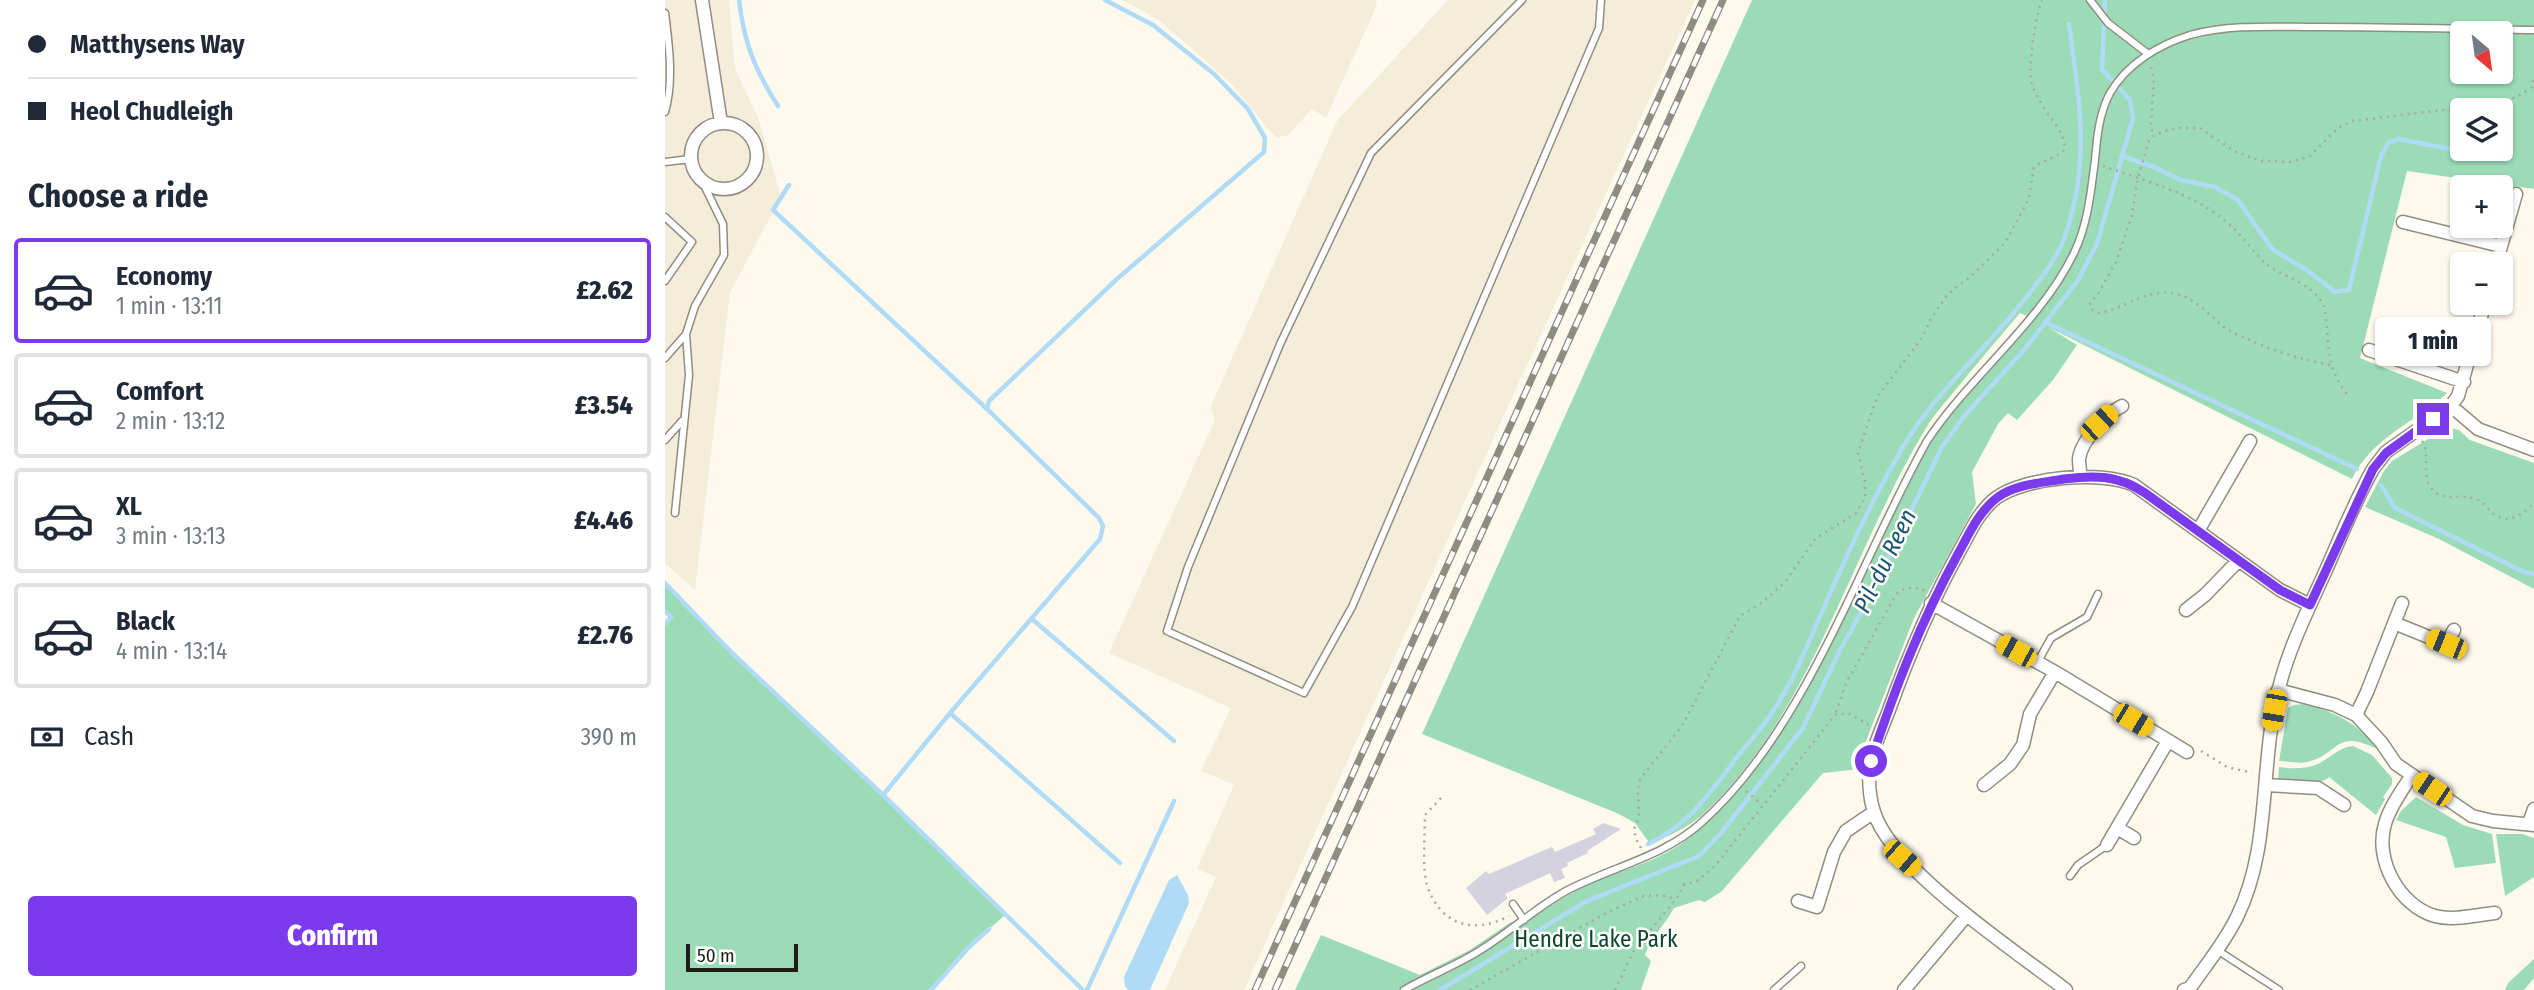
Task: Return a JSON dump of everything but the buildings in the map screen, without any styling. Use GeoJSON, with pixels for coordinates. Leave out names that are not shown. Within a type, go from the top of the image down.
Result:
{"type":"FeatureCollection","features":[{"type":"Feature","properties":{"kind":"street"},"geometry":{"type":"LineString","coordinates":[[702,0],[720,122]]}},
{"type":"Feature","properties":{"kind":"street"},"geometry":{"type":"LineString","coordinates":[[720,122],[737,125],[751,135],[757,151],[757,162],[752,175],[742,184],[728,189],[715,188],[702,181],[691,159],[691,149],[697,138],[708,127],[720,122]]}},
{"type":"Feature","properties":{"kind":"street"},"geometry":{"type":"LineString","coordinates":[[2499,252],[2516,194]]}},
{"type":"Feature","properties":{"kind":"street"},"geometry":{"type":"LineString","coordinates":[[2403,222],[2501,246]]}},
{"type":"Feature","properties":{"kind":"street"},"geometry":{"type":"LineString","coordinates":[[2188,989],[2237,917],[2251,881],[2278,690],[2287,660],[2310,605],[2373,469],[2386,453],[2451,406],[2464,382],[2483,315]]}},
{"type":"Feature","properties":{"kind":"street"},"geometry":{"type":"LineString","coordinates":[[2369,351],[2464,382]]}},
{"type":"Feature","properties":{"kind":"street"},"geometry":{"type":"LineString","coordinates":[[2081,477],[2079,457],[2084,447],[2099,423],[2122,406]]}},
{"type":"Feature","properties":{"kind":"street"},"geometry":{"type":"LineString","coordinates":[[2451,406],[2478,429],[2534,450]]}},
{"type":"Feature","properties":{"kind":"street"},"geometry":{"type":"LineString","coordinates":[[2198,531],[2250,441]]}},
{"type":"Feature","properties":{"kind":"street"},"geometry":{"type":"LineString","coordinates":[[2066,990],[1967,915],[1902,858],[1884,836],[1874,812],[1870,789],[1871,761],[1880,733],[1933,599],[1975,523],[1995,499],[2019,486],[2081,477],[2112,477],[2140,489],[2280,590],[2310,605]]}},
{"type":"Feature","properties":{"kind":"street"},"geometry":{"type":"LineString","coordinates":[[2186,610],[2205,595],[2238,561]]}},
{"type":"Feature","properties":{"kind":"street"},"geometry":{"type":"LineString","coordinates":[[1933,599],[2187,752]]}},
{"type":"Feature","properties":{"kind":"street"},"geometry":{"type":"LineString","coordinates":[[2356,715],[2402,603]]}},
{"type":"Feature","properties":{"kind":"street"},"geometry":{"type":"LineString","coordinates":[[2394,623],[2446,644],[2454,629]]}},
{"type":"Feature","properties":{"kind":"street"},"geometry":{"type":"LineString","coordinates":[[1984,785],[2010,764],[2023,745],[2030,714],[2055,673]]}},
{"type":"Feature","properties":{"kind":"street"},"geometry":{"type":"LineString","coordinates":[[2278,690],[2335,705],[2356,715],[2381,742],[2396,764],[2472,816],[2493,821],[2531,824],[2534,809]]}},
{"type":"Feature","properties":{"kind":"street"},"geometry":{"type":"LineString","coordinates":[[2107,845],[2168,741]]}},
{"type":"Feature","properties":{"kind":"street"},"geometry":{"type":"LineString","coordinates":[[1999,773],[2009,785]]}},
{"type":"Feature","properties":{"kind":"street"},"geometry":{"type":"LineString","coordinates":[[2411,776],[2391,809],[2383,832],[2385,860],[2400,891],[2410,902],[2435,916],[2448,918],[2495,913]]}},
{"type":"Feature","properties":{"kind":"street"},"geometry":{"type":"LineString","coordinates":[[2267,779],[2318,788],[2344,805]]}},
{"type":"Feature","properties":{"kind":"street"},"geometry":{"type":"LineString","coordinates":[[1798,901],[1817,907],[1834,852],[1846,831],[1874,812]]}},
{"type":"Feature","properties":{"kind":"street"},"geometry":{"type":"LineString","coordinates":[[2117,828],[2134,838]]}},
{"type":"Feature","properties":{"kind":"street"},"geometry":{"type":"LineString","coordinates":[[1904,990],[1967,915]]}},
{"type":"Feature","properties":{"kind":"lane"},"geometry":{"type":"LineString","coordinates":[[1522,0],[1371,153],[1281,342],[1188,567],[1167,631],[1304,693],[1352,607],[1433,419],[1599,28],[1601,0]]}},
{"type":"Feature","properties":{"kind":"lane"},"geometry":{"type":"LineString","coordinates":[[2090,0],[2108,23],[2147,53]]}},
{"type":"Feature","properties":{"kind":"lane"},"geometry":{"type":"LineString","coordinates":[[665,13],[669,43],[668,102],[665,112]]}},
{"type":"Feature","properties":{"kind":"lane"},"geometry":{"type":"LineString","coordinates":[[1403,990],[1479,951],[1564,892],[1664,849],[1701,823],[1730,793],[1792,707],[1828,641],[1927,441],[1942,418],[2031,315],[2074,253],[2089,205],[2098,131],[2111,92],[2147,53],[2187,36],[2237,27],[2534,30]]}},
{"type":"Feature","properties":{"kind":"lane"},"geometry":{"type":"LineString","coordinates":[[665,162],[691,159]]}},
{"type":"Feature","properties":{"kind":"lane"},"geometry":{"type":"LineString","coordinates":[[675,513],[689,375],[686,334],[695,306],[724,256],[723,224],[702,181]]}},
{"type":"Feature","properties":{"kind":"lane"},"geometry":{"type":"LineString","coordinates":[[665,217],[692,242],[665,281]]}},
{"type":"Feature","properties":{"kind":"lane"},"geometry":{"type":"LineString","coordinates":[[665,358],[686,334]]}},
{"type":"Feature","properties":{"kind":"lane"},"geometry":{"type":"LineString","coordinates":[[665,440],[683,420]]}},
{"type":"Feature","properties":{"kind":"lane"},"geometry":{"type":"LineString","coordinates":[[2037,663],[2051,638],[2087,617],[2098,594]]}},
{"type":"Feature","properties":{"kind":"lane"},"geometry":{"type":"LineString","coordinates":[[2070,876],[2078,865],[2107,845]]}},
{"type":"Feature","properties":{"kind":"lane"},"geometry":{"type":"LineString","coordinates":[[1513,904],[1524,920]]}},
{"type":"Feature","properties":{"kind":"lane"},"geometry":{"type":"LineString","coordinates":[[2217,950],[2279,990]]}},
{"type":"Feature","properties":{"kind":"lane"},"geometry":{"type":"LineString","coordinates":[[1775,990],[1801,966]]}},
{"type":"Feature","properties":{"kind":"path"},"geometry":{"type":"LineString","coordinates":[[1647,856],[1636,839],[1634,829],[1639,818],[1640,779],[1682,726],[1740,615],[1763,601],[1785,582],[1815,539],[1856,513],[1865,498],[1865,482],[1858,453],[1877,397],[1922,338],[1947,295],[2005,243],[2029,198],[2034,167],[2042,161],[2058,156],[2064,149],[2065,140],[2044,108],[2032,83],[2030,72],[2034,30],[2042,0]]}},
{"type":"Feature","properties":{"kind":"path"},"geometry":{"type":"LineString","coordinates":[[2147,53],[2154,77],[2151,125],[2155,135]]}},
{"type":"Feature","properties":{"kind":"path"},"geometry":{"type":"LineString","coordinates":[[2513,98],[2532,87],[2534,76]]}},
{"type":"Feature","properties":{"kind":"path"},"geometry":{"type":"LineString","coordinates":[[2330,365],[2293,357],[2249,340],[2226,328],[2191,299],[2175,293],[2158,293],[2116,311],[2098,313],[2091,309],[2090,303],[2116,262],[2132,215],[2138,178],[2149,141],[2155,135],[2181,128],[2200,128],[2234,151],[2260,161],[2290,162],[2310,156],[2338,128],[2352,121],[2450,110]]}},
{"type":"Feature","properties":{"kind":"path"},"geometry":{"type":"LineString","coordinates":[[2109,168],[2197,202],[2213,211],[2267,264],[2307,288],[2318,298],[2326,316],[2330,365],[2348,395]]}},
{"type":"Feature","properties":{"kind":"path"},"geometry":{"type":"LineString","coordinates":[[2422,441],[2426,446],[2428,485],[2439,495],[2474,498],[2485,503],[2492,513],[2502,518],[2522,515],[2534,502]]}},
{"type":"Feature","properties":{"kind":"path"},"geometry":{"type":"LineString","coordinates":[[1615,990],[1633,952],[1676,899],[1683,885],[1696,881],[1715,866],[1836,714],[1847,681],[1897,593],[1905,588],[1917,588],[1933,599]]}},
{"type":"Feature","properties":{"kind":"path"},"geometry":{"type":"LineString","coordinates":[[1836,714],[1850,713],[1880,733]]}},
{"type":"Feature","properties":{"kind":"path"},"geometry":{"type":"LineString","coordinates":[[2187,752],[2192,744],[2227,767],[2267,779]]}},
{"type":"Feature","properties":{"kind":"path"},"geometry":{"type":"LineString","coordinates":[[1744,790],[1762,805]]}},
{"type":"Feature","properties":{"kind":"path"},"geometry":{"type":"LineString","coordinates":[[1441,798],[1425,815],[1426,883],[1436,904],[1450,919],[1467,925],[1482,925],[1518,911]]}},
{"type":"Feature","properties":{"kind":"path"},"geometry":{"type":"LineString","coordinates":[[1470,990],[1620,906],[1644,896],[1661,895],[1676,899]]}},
{"type":"Feature","properties":{"kind":"shaded area"},"geometry":{"type":"Polygon","coordinates":[[[665,0],[729,0],[735,69],[758,117],[781,197],[730,292],[695,590],[665,563],[665,0]]]}},
{"type":"Feature","properties":{"kind":"shaded area"},"geometry":{"type":"Polygon","coordinates":[[[1123,0],[1375,0],[1377,5],[1326,118],[1312,109],[1288,135],[1276,138],[1233,86],[1196,52],[1160,21],[1123,0]]]}},
{"type":"Feature","properties":{"kind":"shaded area"},"geometry":{"type":"Polygon","coordinates":[[[1448,0],[1695,0],[1244,990],[1165,990],[1216,877],[1197,869],[1234,785],[1201,771],[1231,708],[1109,653],[1215,420],[1211,406],[1337,121],[1448,0]]]}},
{"type":"Feature","properties":{"kind":"green space","name":"Hendre Lake Park"},"geometry":{"type":"Polygon","coordinates":[[[1752,0],[2534,0],[2534,189],[2513,186],[2513,175],[2450,177],[2407,171],[2360,358],[2447,393],[2381,442],[2365,458],[2352,479],[2048,327],[2077,345],[2053,380],[2017,420],[2008,413],[1998,424],[1972,472],[1976,504],[1914,618],[1866,741],[1860,769],[1823,773],[1722,891],[1705,902],[1699,900],[1674,908],[1645,955],[1651,961],[1641,990],[1295,990],[1321,935],[1420,975],[1470,950],[1511,922],[1516,929],[1589,884],[1663,855],[1685,841],[1710,819],[1754,770],[1791,714],[1838,627],[1920,460],[1944,421],[2031,318],[2020,313],[1929,424],[1899,476],[1800,683],[1772,731],[1739,776],[1701,816],[1651,845],[1635,823],[1619,814],[1422,734],[1752,0]]]}},
{"type":"Feature","properties":{"kind":"green space"},"geometry":{"type":"Polygon","coordinates":[[[2448,427],[2459,430],[2470,440],[2534,463],[2534,589],[2439,539],[2365,507],[2392,461],[2448,427]]]}},
{"type":"Feature","properties":{"kind":"green space"},"geometry":{"type":"Polygon","coordinates":[[[665,583],[731,652],[1006,914],[969,947],[931,990],[665,990],[665,624],[671,617],[665,611],[665,583]]]}},
{"type":"Feature","properties":{"kind":"green space"},"geometry":{"type":"Polygon","coordinates":[[[2305,704],[2354,725],[2377,749],[2353,741],[2345,742],[2307,762],[2279,761],[2288,708],[2305,704]]]}},
{"type":"Feature","properties":{"kind":"green space"},"geometry":{"type":"Polygon","coordinates":[[[2353,746],[2372,755],[2392,778],[2392,784],[2376,815],[2329,777],[2312,783],[2278,780],[2279,767],[2313,766],[2353,746]]]}},
{"type":"Feature","properties":{"kind":"green space"},"geometry":{"type":"Polygon","coordinates":[[[2416,797],[2463,825],[2492,834],[2496,863],[2455,868],[2446,837],[2396,820],[2401,811],[2416,797]]]}},
{"type":"Feature","properties":{"kind":"green space"},"geometry":{"type":"Polygon","coordinates":[[[2496,834],[2522,834],[2534,838],[2534,877],[2505,896],[2496,834]]]}},
{"type":"Feature","properties":{"kind":"green space"},"geometry":{"type":"Polygon","coordinates":[[[2534,959],[2534,978],[2524,990],[2505,990],[2508,983],[2534,959]]]}},
{"type":"Feature","properties":{"kind":"water"},"geometry":{"type":"Polygon","coordinates":[[[1177,875],[1188,895],[1189,903],[1150,990],[1128,990],[1124,977],[1169,880],[1177,875]]]}},
{"type":"Feature","properties":{"kind":"waterway"},"geometry":{"type":"LineString","coordinates":[[739,0],[752,56],[778,106]]}},
{"type":"Feature","properties":{"kind":"waterway"},"geometry":{"type":"LineString","coordinates":[[883,795],[1100,539],[1103,526],[1099,518],[987,409],[989,401],[1117,279],[1264,152],[1265,138],[1248,109],[1214,74],[1153,25],[1105,0]]}},
{"type":"Feature","properties":{"kind":"waterway","name":"Pil-du Reen"},"geometry":{"type":"LineString","coordinates":[[1440,990],[1587,901],[1699,856],[1721,833],[1803,728],[1942,447],[1965,415],[2024,350],[2078,280],[2097,244],[2133,118],[2130,100],[2102,69],[2105,0]]}},
{"type":"Feature","properties":{"kind":"waterway"},"geometry":{"type":"LineString","coordinates":[[1648,844],[1686,819],[1769,718],[1794,675],[1863,523],[1909,437],[1938,398],[2019,306],[2060,248],[2074,205],[2081,154],[2079,104],[2069,24]]}},
{"type":"Feature","properties":{"kind":"waterway"},"geometry":{"type":"LineString","coordinates":[[2122,156],[2181,180],[2215,187],[2238,200],[2272,249],[2308,271],[2335,292],[2349,290],[2381,156],[2388,143],[2398,139],[2450,149]]}},
{"type":"Feature","properties":{"kind":"waterway"},"geometry":{"type":"LineString","coordinates":[[789,185],[773,210],[987,409]]}},
{"type":"Feature","properties":{"kind":"waterway"},"geometry":{"type":"LineString","coordinates":[[2045,322],[2357,469]]}},
{"type":"Feature","properties":{"kind":"waterway"},"geometry":{"type":"LineString","coordinates":[[2381,485],[2395,508],[2524,572],[2534,574]]}},
{"type":"Feature","properties":{"kind":"waterway"},"geometry":{"type":"LineString","coordinates":[[665,583],[731,652],[883,795],[1083,990]]}},
{"type":"Feature","properties":{"kind":"waterway"},"geometry":{"type":"LineString","coordinates":[[665,611],[671,617],[665,624]]}},
{"type":"Feature","properties":{"kind":"waterway"},"geometry":{"type":"LineString","coordinates":[[1032,619],[1174,741]]}},
{"type":"Feature","properties":{"kind":"waterway"},"geometry":{"type":"LineString","coordinates":[[950,713],[1120,863]]}},
{"type":"Feature","properties":{"kind":"waterway"},"geometry":{"type":"LineString","coordinates":[[1087,990],[1174,801]]}},
{"type":"Feature","properties":{"kind":"waterway"},"geometry":{"type":"LineString","coordinates":[[931,990],[989,929]]}},
{"type":"Feature","properties":{"kind":"railway"},"geometry":{"type":"LineString","coordinates":[[1255,990],[1703,0]]}},
{"type":"Feature","properties":{"kind":"railway"},"geometry":{"type":"LineString","coordinates":[[1275,990],[1723,0]]}},
{"type":"Feature","properties":{"kind":"route"},"geometry":{"type":"LineString","coordinates":[[1871,761],[1931,603],[1975,523],[1995,499],[2019,486],[2081,477],[2112,477],[2123,480],[2134,485],[2280,590],[2310,605],[2373,469],[2386,453],[2433,419]]}}]}
